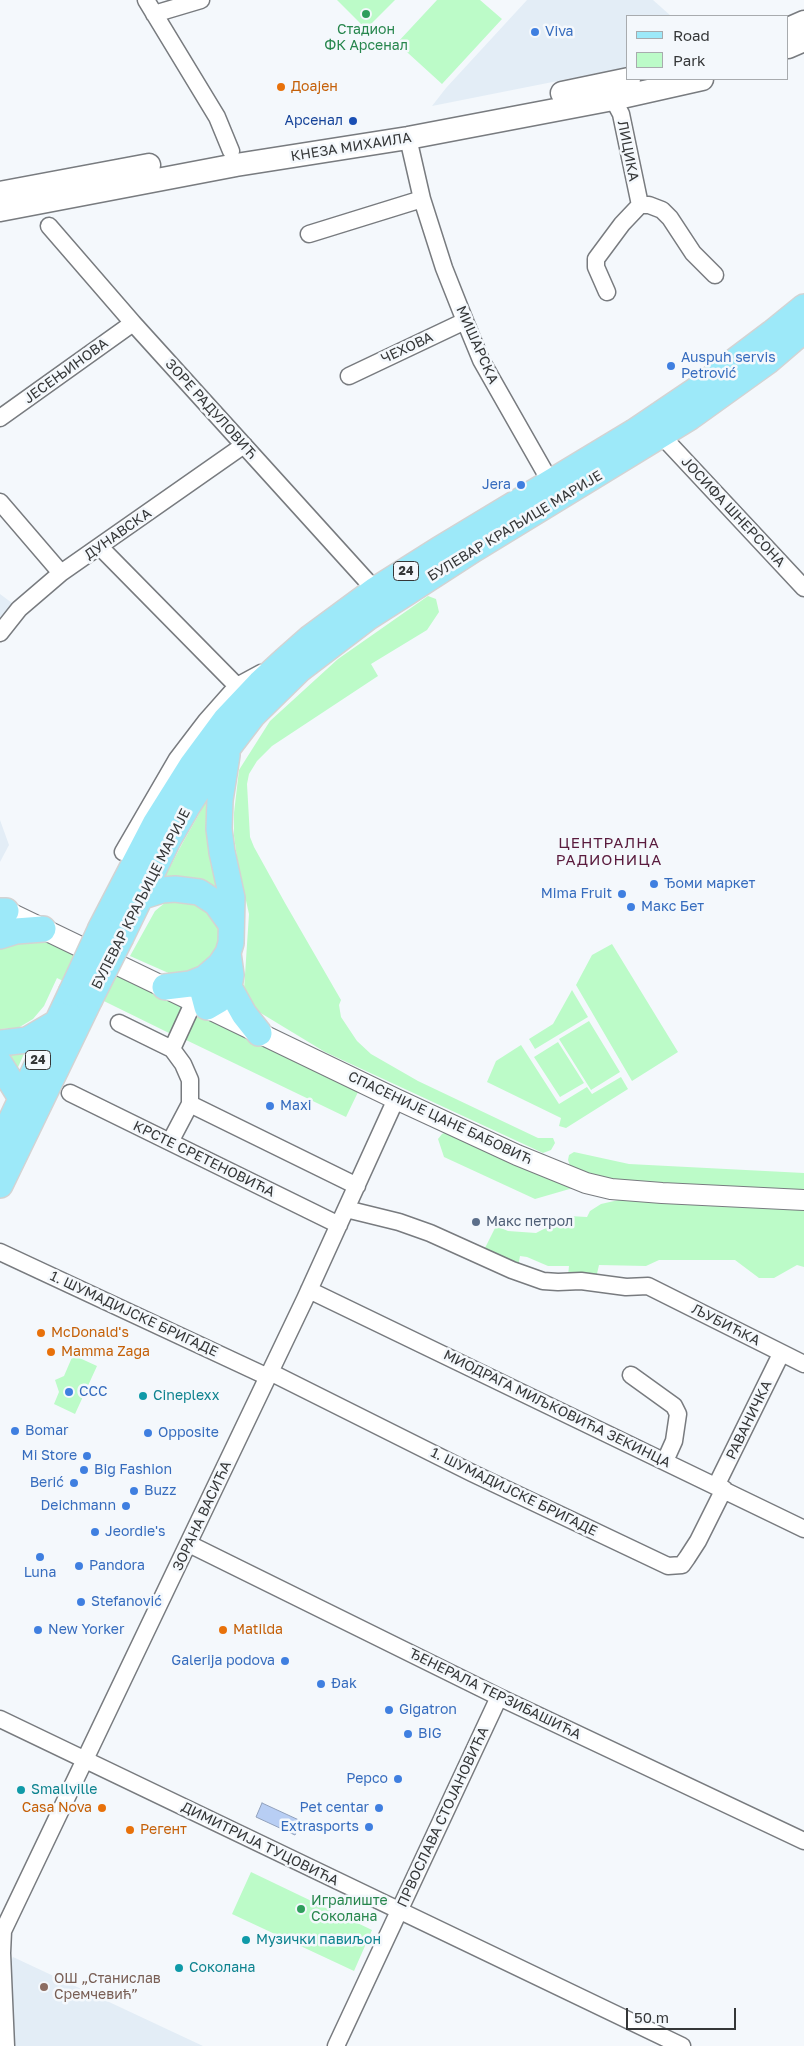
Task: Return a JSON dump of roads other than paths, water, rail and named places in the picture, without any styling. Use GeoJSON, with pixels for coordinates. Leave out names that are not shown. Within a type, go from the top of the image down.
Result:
{"type":"FeatureCollection","features":[{"type":"Feature","properties":{"kind":"main road"},"geometry":{"type":"LineString","coordinates":[[789,29],[804,22]]}},
{"type":"Feature","properties":{"kind":"main road"},"geometry":{"type":"LineString","coordinates":[[789,47],[804,40]]}},
{"type":"Feature","properties":{"kind":"main road","name":"КНЕЗА МИХАИЛА"},"geometry":{"type":"LineString","coordinates":[[0,193],[231,151],[381,127],[626,80]]}},
{"type":"Feature","properties":{"kind":"main road","name":"КНЕЗА МИХАИЛА"},"geometry":{"type":"LineString","coordinates":[[0,210],[236,165],[408,138],[613,99],[698,80]]}},
{"type":"Feature","properties":{"kind":"main road","name":"БУЛЕВАР КРАЉИЦЕ МАРИЈЕ"},"geometry":{"type":"LineString","coordinates":[[0,1185],[80,997],[111,933],[150,833],[192,765],[226,720],[260,683],[310,638],[375,590],[634,432],[699,388],[804,307]]}},
{"type":"Feature","properties":{"kind":"main road","name":"БУЛЕВАР КРАЉИЦЕ МАРИЈЕ"},"geometry":{"type":"LineString","coordinates":[[111,933],[140,898],[187,806],[229,744],[253,715],[300,669],[367,618],[474,549],[662,436],[739,382],[804,330]]}},
{"type":"Feature","properties":{"kind":"main road"},"geometry":{"type":"LineString","coordinates":[[165,987],[184,985],[205,978],[220,965],[228,953],[231,943],[232,898],[222,852],[219,822],[223,774],[229,744]]}},
{"type":"Feature","properties":{"kind":"main road"},"geometry":{"type":"LineString","coordinates":[[140,898],[162,890],[175,889],[199,892],[216,903],[231,924]]}},
{"type":"Feature","properties":{"kind":"main road"},"geometry":{"type":"LineString","coordinates":[[0,936],[43,929]]}},
{"type":"Feature","properties":{"kind":"main road"},"geometry":{"type":"LineString","coordinates":[[205,978],[200,1004],[219,1000],[229,987],[231,975],[228,953]]}},
{"type":"Feature","properties":{"kind":"main road"},"geometry":{"type":"LineString","coordinates":[[229,987],[244,1014],[259,1033]]}},
{"type":"Feature","properties":{"kind":"main road","name":"БУЛЕВАР КРАЉИЦЕ МАРИЈЕ"},"geometry":{"type":"LineString","coordinates":[[0,1144],[56,1023],[80,997]]}},
{"type":"Feature","properties":{"kind":"main road"},"geometry":{"type":"LineString","coordinates":[[0,1042],[27,1040],[56,1023]]}},
{"type":"Feature","properties":{"kind":"main road"},"geometry":{"type":"LineString","coordinates":[[0,1064],[20,1098]]}},
{"type":"Feature","properties":{"kind":"street"},"geometry":{"type":"LineString","coordinates":[[146,0],[217,117],[231,151]]}},
{"type":"Feature","properties":{"kind":"street"},"geometry":{"type":"LineString","coordinates":[[154,14],[201,0]]}},
{"type":"Feature","properties":{"kind":"street","name":"ЛИЦИКА"},"geometry":{"type":"LineString","coordinates":[[613,99],[621,114],[640,205]]}},
{"type":"Feature","properties":{"kind":"street","name":"МИШАРСКА"},"geometry":{"type":"LineString","coordinates":[[408,138],[422,199],[444,268],[481,360],[551,483]]}},
{"type":"Feature","properties":{"kind":"street"},"geometry":{"type":"LineString","coordinates":[[309,234],[422,199]]}},
{"type":"Feature","properties":{"kind":"street"},"geometry":{"type":"LineString","coordinates":[[607,292],[596,267],[596,259],[622,224],[640,205],[649,204],[662,210],[670,218],[694,253],[715,275]]}},
{"type":"Feature","properties":{"kind":"street","name":"ЗОРЕ РАДУЛОВИЋ"},"geometry":{"type":"LineString","coordinates":[[49,226],[133,323],[375,590]]}},
{"type":"Feature","properties":{"kind":"street","name":"ЧЕХОВА"},"geometry":{"type":"LineString","coordinates":[[349,376],[465,321]]}},
{"type":"Feature","properties":{"kind":"street","name":"ЈЕСЕЊИНОВА"},"geometry":{"type":"LineString","coordinates":[[0,418],[133,323]]}},
{"type":"Feature","properties":{"kind":"street","name":"ЈОСИФА ШНЕРСОНА"},"geometry":{"type":"LineString","coordinates":[[662,436],[804,588]]}},
{"type":"Feature","properties":{"kind":"street","name":"ДУНАВСКА"},"geometry":{"type":"LineString","coordinates":[[0,633],[19,609],[61,573],[244,445]]}},
{"type":"Feature","properties":{"kind":"street"},"geometry":{"type":"LineString","coordinates":[[0,502],[61,573]]}},
{"type":"Feature","properties":{"kind":"street"},"geometry":{"type":"LineString","coordinates":[[100,547],[238,686]]}},
{"type":"Feature","properties":{"kind":"street"},"geometry":{"type":"LineString","coordinates":[[123,852],[178,759],[206,721],[238,686],[285,660]]}},
{"type":"Feature","properties":{"kind":"street","name":"СПАСЕНИЈЕ ЦАНЕ БАБОВИЋ"},"geometry":{"type":"LineString","coordinates":[[2,910],[396,1099],[517,1155],[586,1183],[611,1189],[662,1193],[804,1200]]}},
{"type":"Feature","properties":{"kind":"street"},"geometry":{"type":"LineString","coordinates":[[172,1049],[200,1004]]}},
{"type":"Feature","properties":{"kind":"street"},"geometry":{"type":"LineString","coordinates":[[119,1023],[172,1049],[183,1064],[190,1080],[190,1104],[170,1142]]}},
{"type":"Feature","properties":{"kind":"street","name":"КРСТЕ СРЕТЕНОВИЋА"},"geometry":{"type":"LineString","coordinates":[[70,1093],[339,1225]]}},
{"type":"Feature","properties":{"kind":"street","name":"ЗОРАНА ВАСИЋА"},"geometry":{"type":"LineString","coordinates":[[1,1931],[310,1290],[396,1099]]}},
{"type":"Feature","properties":{"kind":"street"},"geometry":{"type":"LineString","coordinates":[[190,1104],[357,1186]]}},
{"type":"Feature","properties":{"kind":"street","name":"ЉУБИЋКА"},"geometry":{"type":"LineString","coordinates":[[346,1209],[399,1222],[430,1233],[512,1270],[543,1280],[558,1282],[581,1281],[626,1287],[648,1286],[804,1364]]}},
{"type":"Feature","properties":{"kind":"street","name":"1. ШУМАДИЈСКЕ БРИГАДЕ"},"geometry":{"type":"LineString","coordinates":[[0,1252],[269,1374],[668,1566],[682,1564],[687,1558],[698,1541],[720,1488]]}},
{"type":"Feature","properties":{"kind":"street","name":"МИОДРАГА МИЉКОВИЋА ЗЕКИНЦА"},"geometry":{"type":"LineString","coordinates":[[310,1290],[804,1528]]}},
{"type":"Feature","properties":{"kind":"street","name":"РАВАНИЧКА"},"geometry":{"type":"LineString","coordinates":[[720,1488],[781,1354]]}},
{"type":"Feature","properties":{"kind":"street"},"geometry":{"type":"LineString","coordinates":[[631,1375],[674,1406],[678,1414],[674,1441],[665,1461]]}},
{"type":"Feature","properties":{"kind":"street","name":"ЂЕНЕРАЛА ТЕРЗИБАШИЋА"},"geometry":{"type":"LineString","coordinates":[[189,1544],[499,1697],[804,1840]]}},
{"type":"Feature","properties":{"kind":"street","name":"ПРВОСЛАВА СТОЈАНОВИЋА"},"geometry":{"type":"LineString","coordinates":[[336,2046],[499,1697]]}},
{"type":"Feature","properties":{"kind":"street","name":"ДИМИТРИЈА ТУЦОВИЋА"},"geometry":{"type":"LineString","coordinates":[[0,1718],[682,2046]]}},
{"type":"Feature","properties":{"kind":"street"},"geometry":{"type":"LineString","coordinates":[[1,1931],[6,2046]]}},
{"type":"Feature","properties":{"kind":"water"},"geometry":{"type":"Polygon","coordinates":[[[262,1803],[301,1821],[295,1835],[256,1817],[262,1803]]]}},
{"type":"Feature","properties":{"kind":"place","name":"Стадион ФК Арсенал"},"geometry":{"type":"Point","coordinates":[366,14]}},
{"type":"Feature","properties":{"kind":"place","name":"Viva"},"geometry":{"type":"Point","coordinates":[535,32]}},
{"type":"Feature","properties":{"kind":"place","name":"Доајен"},"geometry":{"type":"Point","coordinates":[281,87]}},
{"type":"Feature","properties":{"kind":"place","name":"Арсенал"},"geometry":{"type":"Point","coordinates":[353,121]}},
{"type":"Feature","properties":{"kind":"place","name":"Auspuh servis Petrović"},"geometry":{"type":"Point","coordinates":[671,366]}},
{"type":"Feature","properties":{"kind":"place","name":"Jera"},"geometry":{"type":"Point","coordinates":[521,485]}},
{"type":"Feature","properties":{"kind":"place","name":"Ђоми маркет"},"geometry":{"type":"Point","coordinates":[654,884]}},
{"type":"Feature","properties":{"kind":"place","name":"Mima Fruit"},"geometry":{"type":"Point","coordinates":[622,894]}},
{"type":"Feature","properties":{"kind":"place","name":"Макс Бет"},"geometry":{"type":"Point","coordinates":[631,907]}},
{"type":"Feature","properties":{"kind":"place","name":"Maxi"},"geometry":{"type":"Point","coordinates":[270,1106]}},
{"type":"Feature","properties":{"kind":"place","name":"Макс петрол"},"geometry":{"type":"Point","coordinates":[476,1222]}},
{"type":"Feature","properties":{"kind":"place","name":"McDonald's"},"geometry":{"type":"Point","coordinates":[41,1333]}},
{"type":"Feature","properties":{"kind":"place","name":"Mamma Zaga"},"geometry":{"type":"Point","coordinates":[51,1352]}},
{"type":"Feature","properties":{"kind":"place","name":"CCC"},"geometry":{"type":"Point","coordinates":[69,1392]}},
{"type":"Feature","properties":{"kind":"place","name":"Cineplexx"},"geometry":{"type":"Point","coordinates":[143,1396]}},
{"type":"Feature","properties":{"kind":"place","name":"Bomar"},"geometry":{"type":"Point","coordinates":[15,1431]}},
{"type":"Feature","properties":{"kind":"place","name":"Opposite"},"geometry":{"type":"Point","coordinates":[148,1433]}},
{"type":"Feature","properties":{"kind":"place","name":"Mi Store"},"geometry":{"type":"Point","coordinates":[87,1456]}},
{"type":"Feature","properties":{"kind":"place","name":"Big Fashion"},"geometry":{"type":"Point","coordinates":[84,1470]}},
{"type":"Feature","properties":{"kind":"place","name":"Berić"},"geometry":{"type":"Point","coordinates":[74,1483]}},
{"type":"Feature","properties":{"kind":"place","name":"Buzz"},"geometry":{"type":"Point","coordinates":[134,1491]}},
{"type":"Feature","properties":{"kind":"place","name":"Deichmann"},"geometry":{"type":"Point","coordinates":[126,1506]}},
{"type":"Feature","properties":{"kind":"place","name":"Jeordie's"},"geometry":{"type":"Point","coordinates":[95,1532]}},
{"type":"Feature","properties":{"kind":"place","name":"Luna"},"geometry":{"type":"Point","coordinates":[40,1557]}},
{"type":"Feature","properties":{"kind":"place","name":"Pandora"},"geometry":{"type":"Point","coordinates":[79,1566]}},
{"type":"Feature","properties":{"kind":"place","name":"Stefanović"},"geometry":{"type":"Point","coordinates":[81,1602]}},
{"type":"Feature","properties":{"kind":"place","name":"New Yorker"},"geometry":{"type":"Point","coordinates":[38,1630]}},
{"type":"Feature","properties":{"kind":"place","name":"Matilda"},"geometry":{"type":"Point","coordinates":[223,1630]}},
{"type":"Feature","properties":{"kind":"place","name":"Galerija podova"},"geometry":{"type":"Point","coordinates":[285,1661]}},
{"type":"Feature","properties":{"kind":"place","name":"Đak"},"geometry":{"type":"Point","coordinates":[321,1684]}},
{"type":"Feature","properties":{"kind":"place","name":"Gigatron"},"geometry":{"type":"Point","coordinates":[389,1710]}},
{"type":"Feature","properties":{"kind":"place","name":"BIG"},"geometry":{"type":"Point","coordinates":[408,1734]}},
{"type":"Feature","properties":{"kind":"place","name":"Pepco"},"geometry":{"type":"Point","coordinates":[398,1779]}},
{"type":"Feature","properties":{"kind":"place","name":"Smallville"},"geometry":{"type":"Point","coordinates":[21,1790]}},
{"type":"Feature","properties":{"kind":"place","name":"Casa Nova"},"geometry":{"type":"Point","coordinates":[102,1808]}},
{"type":"Feature","properties":{"kind":"place","name":"Pet centar"},"geometry":{"type":"Point","coordinates":[379,1808]}},
{"type":"Feature","properties":{"kind":"place","name":"Extrasports"},"geometry":{"type":"Point","coordinates":[369,1827]}},
{"type":"Feature","properties":{"kind":"place","name":"Регент"},"geometry":{"type":"Point","coordinates":[130,1830]}},
{"type":"Feature","properties":{"kind":"place","name":"Игралиште Соколана"},"geometry":{"type":"Point","coordinates":[301,1909]}},
{"type":"Feature","properties":{"kind":"place","name":"Музички павиљон"},"geometry":{"type":"Point","coordinates":[246,1940]}},
{"type":"Feature","properties":{"kind":"place","name":"Соколана"},"geometry":{"type":"Point","coordinates":[179,1968]}},
{"type":"Feature","properties":{"kind":"place","name":"ОШ „Станислав Сремчевић”"},"geometry":{"type":"Point","coordinates":[44,1987]}},
{"type":"Feature","properties":{"kind":"district","name":"ЦЕНТРАЛНА РАДИОНИЦА"},"geometry":{"type":"Point","coordinates":[609,852]}}]}
